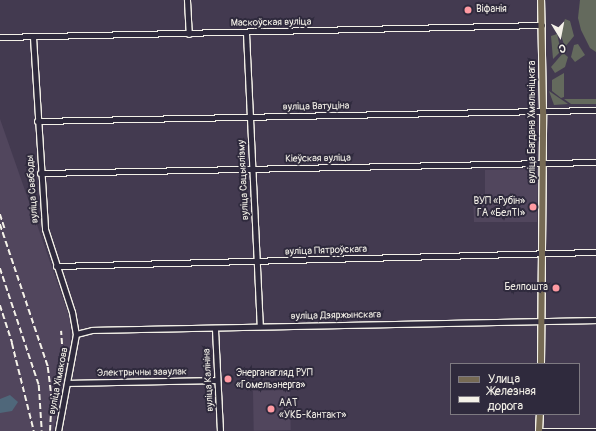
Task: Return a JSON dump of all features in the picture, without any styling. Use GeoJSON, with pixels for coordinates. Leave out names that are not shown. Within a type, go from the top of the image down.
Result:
{"type":"FeatureCollection","features":[{"type":"Feature","properties":{"kind":"main road","name":"вуліца Багдана Хмяльніцкага"},"geometry":{"type":"LineString","coordinates":[[540,363],[544,112],[541,0]]}},
{"type":"Feature","properties":{"kind":"main road"},"geometry":{"type":"LineString","coordinates":[[540,415],[540,431]]}},
{"type":"Feature","properties":{"kind":"street"},"geometry":{"type":"LineString","coordinates":[[187,0],[189,34]]}},
{"type":"Feature","properties":{"kind":"street","name":"Маскоўская вуліца"},"geometry":{"type":"LineString","coordinates":[[0,37],[246,33],[542,25]]}},
{"type":"Feature","properties":{"kind":"street","name":"вуліца Сацыялізму"},"geometry":{"type":"LineString","coordinates":[[246,33],[254,169],[260,326]]}},
{"type":"Feature","properties":{"kind":"street","name":"вуліца Свабоды"},"geometry":{"type":"LineString","coordinates":[[33,37],[40,173],[45,229],[72,312],[76,334]]}},
{"type":"Feature","properties":{"kind":"street","name":"вуліца Ватуціна"},"geometry":{"type":"LineString","coordinates":[[37,121],[596,110]]}},
{"type":"Feature","properties":{"kind":"street","name":"Кіеўская вуліца"},"geometry":{"type":"LineString","coordinates":[[40,173],[596,162]]}},
{"type":"Feature","properties":{"kind":"street","name":"вуліца Пятроўскага"},"geometry":{"type":"LineString","coordinates":[[56,266],[257,262],[596,252]]}},
{"type":"Feature","properties":{"kind":"street","name":"вуліца Дзяржынскага"},"geometry":{"type":"LineString","coordinates":[[76,334],[92,330],[215,329],[260,326],[596,320]]}},
{"type":"Feature","properties":{"kind":"street","name":"вуліца Калініна"},"geometry":{"type":"LineString","coordinates":[[215,329],[220,431]]}},
{"type":"Feature","properties":{"kind":"street","name":"вуліца Хімакова"},"geometry":{"type":"LineString","coordinates":[[58,431],[76,334]]}},
{"type":"Feature","properties":{"kind":"street","name":"Электрычны завулак"},"geometry":{"type":"LineString","coordinates":[[68,383],[218,380]]}},
{"type":"Feature","properties":{"kind":"street"},"geometry":{"type":"LineString","coordinates":[[540,431],[596,431]]}},
{"type":"Feature","properties":{"kind":"shaded area"},"geometry":{"type":"Polygon","coordinates":[[[0,119],[70,319],[70,353],[53,431],[0,431],[0,119]]]}},
{"type":"Feature","properties":{"kind":"shaded area"},"geometry":{"type":"Polygon","coordinates":[[[538,169],[537,222],[474,222],[473,194],[485,194],[485,170],[538,169]]]}},
{"type":"Feature","properties":{"kind":"shaded area"},"geometry":{"type":"Polygon","coordinates":[[[290,390],[291,430],[254,431],[253,391],[290,390]]]}},
{"type":"Feature","properties":{"kind":"green space"},"geometry":{"type":"Polygon","coordinates":[[[580,0],[596,0],[596,52],[590,48],[581,30],[578,18],[580,0]]]}},
{"type":"Feature","properties":{"kind":"green space"},"geometry":{"type":"Polygon","coordinates":[[[565,19],[570,21],[574,36],[565,47],[560,33],[565,19]]]}},
{"type":"Feature","properties":{"kind":"green space"},"geometry":{"type":"Polygon","coordinates":[[[557,34],[561,51],[553,59],[551,36],[557,34]]]}},
{"type":"Feature","properties":{"kind":"green space"},"geometry":{"type":"Polygon","coordinates":[[[578,44],[585,55],[575,62],[571,57],[574,45],[578,44]]]}},
{"type":"Feature","properties":{"kind":"green space"},"geometry":{"type":"Polygon","coordinates":[[[563,53],[568,57],[565,67],[555,73],[551,67],[563,53]]]}},
{"type":"Feature","properties":{"kind":"green space"},"geometry":{"type":"Polygon","coordinates":[[[564,73],[564,97],[561,98],[552,91],[552,80],[564,73]]]}},
{"type":"Feature","properties":{"kind":"green space"},"geometry":{"type":"Polygon","coordinates":[[[549,91],[568,104],[554,105],[549,91]]]}},
{"type":"Feature","properties":{"kind":"green space"},"geometry":{"type":"Polygon","coordinates":[[[564,99],[596,99],[596,104],[571,104],[564,99]]]}},
{"type":"Feature","properties":{"kind":"water"},"geometry":{"type":"Polygon","coordinates":[[[10,395],[18,402],[12,411],[0,413],[0,399],[10,395]]]}},
{"type":"Feature","properties":{"kind":"railway"},"geometry":{"type":"LineString","coordinates":[[0,214],[5,229]]}},
{"type":"Feature","properties":{"kind":"railway"},"geometry":{"type":"LineString","coordinates":[[0,224],[48,367],[52,398],[50,431]]}},
{"type":"Feature","properties":{"kind":"railway"},"geometry":{"type":"LineString","coordinates":[[0,268],[39,385],[42,431]]}},
{"type":"Feature","properties":{"kind":"railway"},"geometry":{"type":"LineString","coordinates":[[0,305],[12,343],[34,431]]}},
{"type":"Feature","properties":{"kind":"railway"},"geometry":{"type":"LineString","coordinates":[[55,404],[63,362],[61,331]]}},
{"type":"Feature","properties":{"kind":"place","name":"Віфанія"},"geometry":{"type":"Point","coordinates":[468,10]}},
{"type":"Feature","properties":{"kind":"place","name":"ВУП «Рубін» ГА «БелТІ»"},"geometry":{"type":"Point","coordinates":[533,207]}},
{"type":"Feature","properties":{"kind":"place","name":"Белпошта"},"geometry":{"type":"Point","coordinates":[556,288]}},
{"type":"Feature","properties":{"kind":"place","name":"Энерганагляд РУП «Гомельэнерга»"},"geometry":{"type":"Point","coordinates":[228,379]}},
{"type":"Feature","properties":{"kind":"place","name":"ААТ «УКБ-Кантакт»"},"geometry":{"type":"Point","coordinates":[271,409]}}]}
